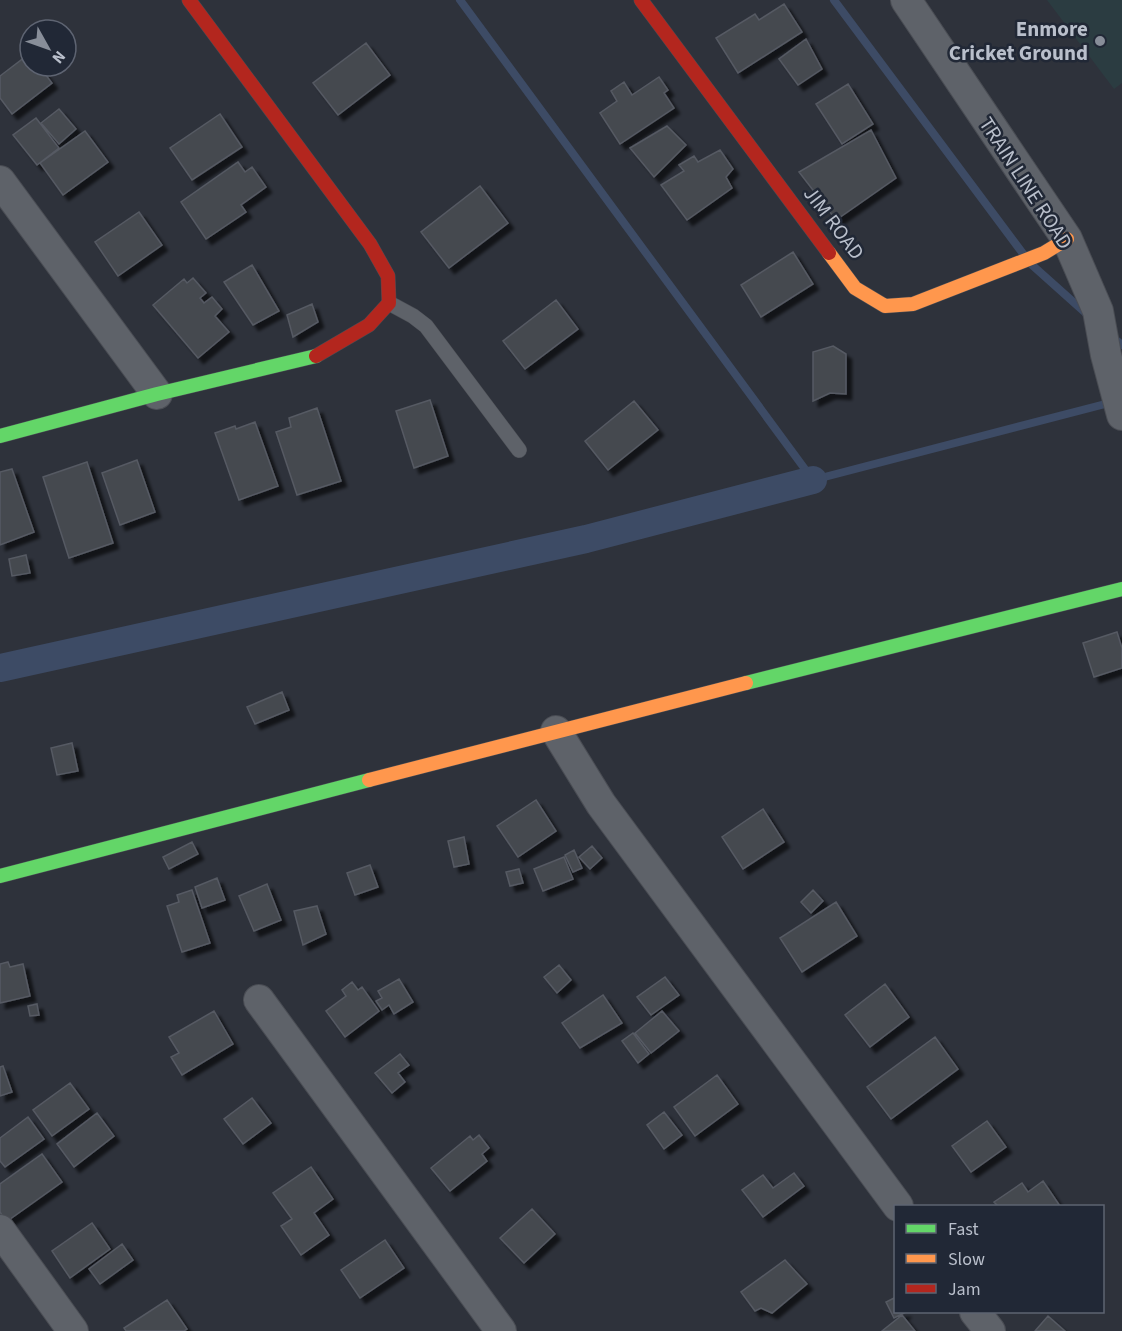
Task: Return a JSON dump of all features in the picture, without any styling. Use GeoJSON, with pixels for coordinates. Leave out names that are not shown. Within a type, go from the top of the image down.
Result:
{"type":"FeatureCollection","features":[{"type":"Feature","properties":{"kind":"street"},"geometry":{"type":"LineString","coordinates":[[0,436],[157,394],[318,355],[369,325],[390,303],[388,276],[370,244],[189,0]]}},
{"type":"Feature","properties":{"kind":"street","name":"JIM ROAD"},"geometry":{"type":"LineString","coordinates":[[641,0],[855,288],[885,306],[913,304],[1006,269],[1055,246]]}},
{"type":"Feature","properties":{"kind":"street","name":"TRAIN LINE ROAD"},"geometry":{"type":"LineString","coordinates":[[906,0],[1055,246],[1098,311],[1106,355],[1122,415]]}},
{"type":"Feature","properties":{"kind":"street"},"geometry":{"type":"LineString","coordinates":[[0,181],[157,394]]}},
{"type":"Feature","properties":{"kind":"street"},"geometry":{"type":"LineString","coordinates":[[0,876],[556,731],[1122,589]]}},
{"type":"Feature","properties":{"kind":"street"},"geometry":{"type":"LineString","coordinates":[[556,731],[601,804],[897,1205]]}},
{"type":"Feature","properties":{"kind":"street"},"geometry":{"type":"LineString","coordinates":[[259,999],[501,1331]]}},
{"type":"Feature","properties":{"kind":"street"},"geometry":{"type":"LineString","coordinates":[[0,1230],[73,1331]]}},
{"type":"Feature","properties":{"kind":"street"},"geometry":{"type":"LineString","coordinates":[[976,1313],[990,1331]]}},
{"type":"Feature","properties":{"kind":"lane"},"geometry":{"type":"LineString","coordinates":[[390,303],[426,326],[519,450]]}},
{"type":"Feature","properties":{"kind":"shaded area","name":"Enmore Cricket Ground"},"geometry":{"type":"Polygon","coordinates":[[[1047,0],[1122,0],[1122,83],[1114,89],[1047,0]]]}},
{"type":"Feature","properties":{"kind":"building"},"geometry":{"type":"Polygon","coordinates":[[[784,4],[802,32],[738,73],[716,38],[755,14],[759,20],[784,4]]]}},
{"type":"Feature","properties":{"kind":"building"},"geometry":{"type":"Polygon","coordinates":[[[806,39],[822,69],[798,85],[779,59],[806,39]]]}},
{"type":"Feature","properties":{"kind":"building"},"geometry":{"type":"Polygon","coordinates":[[[366,43],[390,75],[338,115],[313,83],[366,43]]]}},
{"type":"Feature","properties":{"kind":"building"},"geometry":{"type":"Polygon","coordinates":[[[18,62],[18,78],[48,78],[52,83],[12,114],[0,98],[0,76],[18,62]]]}},
{"type":"Feature","properties":{"kind":"building"},"geometry":{"type":"Polygon","coordinates":[[[659,77],[668,90],[664,93],[674,108],[620,144],[600,113],[617,101],[611,91],[624,82],[632,95],[659,77]]]}},
{"type":"Feature","properties":{"kind":"building"},"geometry":{"type":"Polygon","coordinates":[[[848,84],[873,124],[842,144],[816,104],[848,84]]]}},
{"type":"Feature","properties":{"kind":"building"},"geometry":{"type":"Polygon","coordinates":[[[59,109],[76,129],[59,144],[41,123],[59,109]]]}},
{"type":"Feature","properties":{"kind":"building"},"geometry":{"type":"Polygon","coordinates":[[[220,114],[242,147],[192,180],[170,148],[220,114]]]}},
{"type":"Feature","properties":{"kind":"building"},"geometry":{"type":"Polygon","coordinates":[[[36,118],[59,148],[37,165],[13,135],[36,118]]]}},
{"type":"Feature","properties":{"kind":"building"},"geometry":{"type":"Polygon","coordinates":[[[667,126],[686,145],[654,177],[630,148],[667,126]]]}},
{"type":"Feature","properties":{"kind":"building"},"geometry":{"type":"Polygon","coordinates":[[[871,130],[896,178],[836,220],[799,172],[871,130]]]}},
{"type":"Feature","properties":{"kind":"building"},"geometry":{"type":"Polygon","coordinates":[[[85,131],[108,162],[63,195],[40,163],[85,131]]]}},
{"type":"Feature","properties":{"kind":"building"},"geometry":{"type":"Polygon","coordinates":[[[720,150],[733,169],[726,177],[732,188],[687,220],[661,185],[684,171],[679,165],[694,156],[698,162],[720,150]]]}},
{"type":"Feature","properties":{"kind":"building"},"geometry":{"type":"Polygon","coordinates":[[[238,162],[245,172],[252,167],[266,187],[241,205],[246,212],[206,239],[181,202],[238,162]]]}},
{"type":"Feature","properties":{"kind":"building"},"geometry":{"type":"Polygon","coordinates":[[[480,186],[508,223],[449,268],[421,232],[480,186]]]}},
{"type":"Feature","properties":{"kind":"building"},"geometry":{"type":"Polygon","coordinates":[[[139,212],[162,245],[118,276],[95,242],[139,212]]]}},
{"type":"Feature","properties":{"kind":"building"},"geometry":{"type":"Polygon","coordinates":[[[793,252],[813,284],[761,317],[741,285],[793,252]]]}},
{"type":"Feature","properties":{"kind":"building"},"geometry":{"type":"Polygon","coordinates":[[[252,265],[279,311],[253,325],[224,282],[252,265]]]}},
{"type":"Feature","properties":{"kind":"building"},"geometry":{"type":"Polygon","coordinates":[[[193,278],[206,293],[200,298],[204,303],[212,297],[222,309],[215,316],[229,332],[198,358],[153,305],[184,279],[187,283],[193,278]]]}},
{"type":"Feature","properties":{"kind":"building"},"geometry":{"type":"Polygon","coordinates":[[[556,300],[578,329],[525,369],[503,341],[556,300]]]}},
{"type":"Feature","properties":{"kind":"building"},"geometry":{"type":"Polygon","coordinates":[[[312,304],[318,322],[293,337],[287,315],[312,304]]]}},
{"type":"Feature","properties":{"kind":"building"},"geometry":{"type":"Polygon","coordinates":[[[833,346],[846,354],[846,394],[830,393],[813,401],[813,352],[833,346]]]}},
{"type":"Feature","properties":{"kind":"building"},"geometry":{"type":"Polygon","coordinates":[[[430,400],[448,456],[414,468],[396,411],[430,400]]]}},
{"type":"Feature","properties":{"kind":"building"},"geometry":{"type":"Polygon","coordinates":[[[634,401],[658,430],[608,470],[585,441],[634,401]]]}},
{"type":"Feature","properties":{"kind":"building"},"geometry":{"type":"Polygon","coordinates":[[[317,408],[341,481],[297,495],[276,432],[291,427],[289,418],[317,408]]]}},
{"type":"Feature","properties":{"kind":"building"},"geometry":{"type":"Polygon","coordinates":[[[255,422],[278,486],[239,500],[215,433],[255,422]]]}},
{"type":"Feature","properties":{"kind":"building"},"geometry":{"type":"Polygon","coordinates":[[[137,460],[155,512],[120,525],[102,473],[137,460]]]}},
{"type":"Feature","properties":{"kind":"building"},"geometry":{"type":"Polygon","coordinates":[[[87,462],[113,543],[69,558],[43,477],[87,462]]]}},
{"type":"Feature","properties":{"kind":"building"},"geometry":{"type":"Polygon","coordinates":[[[12,469],[34,532],[0,545],[0,472],[12,469]]]}},
{"type":"Feature","properties":{"kind":"building"},"geometry":{"type":"Polygon","coordinates":[[[26,555],[30,573],[12,576],[9,559],[26,555]]]}},
{"type":"Feature","properties":{"kind":"building"},"geometry":{"type":"Polygon","coordinates":[[[1117,632],[1122,648],[1122,668],[1094,677],[1083,643],[1117,632]]]}},
{"type":"Feature","properties":{"kind":"building"},"geometry":{"type":"Polygon","coordinates":[[[282,692],[289,710],[255,724],[247,707],[282,692]]]}},
{"type":"Feature","properties":{"kind":"building"},"geometry":{"type":"Polygon","coordinates":[[[72,743],[78,771],[57,775],[51,748],[72,743]]]}},
{"type":"Feature","properties":{"kind":"building"},"geometry":{"type":"Polygon","coordinates":[[[536,800],[556,831],[518,857],[497,826],[536,800]]]}},
{"type":"Feature","properties":{"kind":"building"},"geometry":{"type":"Polygon","coordinates":[[[763,809],[784,842],[743,869],[722,837],[763,809]]]}},
{"type":"Feature","properties":{"kind":"building"},"geometry":{"type":"Polygon","coordinates":[[[464,837],[469,864],[454,867],[448,841],[464,837]]]}},
{"type":"Feature","properties":{"kind":"building"},"geometry":{"type":"Polygon","coordinates":[[[192,842],[198,854],[169,869],[163,857],[192,842]]]}},
{"type":"Feature","properties":{"kind":"building"},"geometry":{"type":"Polygon","coordinates":[[[592,846],[602,858],[590,869],[579,857],[592,846]]]}},
{"type":"Feature","properties":{"kind":"building"},"geometry":{"type":"Polygon","coordinates":[[[574,850],[582,868],[573,872],[565,855],[574,850]]]}},
{"type":"Feature","properties":{"kind":"building"},"geometry":{"type":"Polygon","coordinates":[[[564,857],[573,879],[543,891],[534,869],[564,857]]]}},
{"type":"Feature","properties":{"kind":"building"},"geometry":{"type":"Polygon","coordinates":[[[370,865],[378,887],[355,895],[347,873],[370,865]]]}},
{"type":"Feature","properties":{"kind":"building"},"geometry":{"type":"Polygon","coordinates":[[[519,869],[523,883],[510,886],[506,872],[519,869]]]}},
{"type":"Feature","properties":{"kind":"building"},"geometry":{"type":"Polygon","coordinates":[[[217,878],[225,900],[202,908],[195,887],[217,878]]]}},
{"type":"Feature","properties":{"kind":"building"},"geometry":{"type":"Polygon","coordinates":[[[267,884],[281,920],[254,931],[239,896],[267,884]]]}},
{"type":"Feature","properties":{"kind":"building"},"geometry":{"type":"Polygon","coordinates":[[[192,890],[210,943],[182,952],[167,906],[179,902],[177,895],[192,890]]]}},
{"type":"Feature","properties":{"kind":"building"},"geometry":{"type":"Polygon","coordinates":[[[813,890],[823,901],[811,913],[801,902],[813,890]]]}},
{"type":"Feature","properties":{"kind":"building"},"geometry":{"type":"Polygon","coordinates":[[[836,902],[857,936],[802,972],[780,938],[836,902]]]}},
{"type":"Feature","properties":{"kind":"building"},"geometry":{"type":"Polygon","coordinates":[[[317,906],[326,934],[303,945],[294,911],[317,906]]]}},
{"type":"Feature","properties":{"kind":"building"},"geometry":{"type":"Polygon","coordinates":[[[8,962],[10,967],[23,964],[30,996],[0,1003],[0,964],[8,962]]]}},
{"type":"Feature","properties":{"kind":"building"},"geometry":{"type":"Polygon","coordinates":[[[559,965],[571,980],[557,993],[544,977],[559,965]]]}},
{"type":"Feature","properties":{"kind":"building"},"geometry":{"type":"Polygon","coordinates":[[[665,977],[679,995],[651,1015],[637,997],[665,977]]]}},
{"type":"Feature","properties":{"kind":"building"},"geometry":{"type":"Polygon","coordinates":[[[399,979],[413,1002],[394,1014],[389,1005],[382,1010],[376,1001],[382,998],[378,991],[399,979]]]}},
{"type":"Feature","properties":{"kind":"building"},"geometry":{"type":"Polygon","coordinates":[[[352,982],[358,990],[362,987],[379,1011],[345,1037],[326,1011],[346,996],[342,990],[352,982]]]}},
{"type":"Feature","properties":{"kind":"building"},"geometry":{"type":"Polygon","coordinates":[[[885,984],[909,1017],[870,1047],[845,1015],[885,984]]]}},
{"type":"Feature","properties":{"kind":"building"},"geometry":{"type":"Polygon","coordinates":[[[603,995],[622,1023],[580,1048],[562,1023],[603,995]]]}},
{"type":"Feature","properties":{"kind":"building"},"geometry":{"type":"Polygon","coordinates":[[[37,1004],[39,1015],[30,1016],[28,1006],[37,1004]]]}},
{"type":"Feature","properties":{"kind":"building"},"geometry":{"type":"Polygon","coordinates":[[[214,1011],[233,1044],[182,1075],[171,1057],[179,1053],[169,1037],[214,1011]]]}},
{"type":"Feature","properties":{"kind":"building"},"geometry":{"type":"Polygon","coordinates":[[[662,1011],[679,1031],[651,1053],[635,1033],[662,1011]]]}},
{"type":"Feature","properties":{"kind":"building"},"geometry":{"type":"Polygon","coordinates":[[[633,1033],[649,1054],[638,1063],[622,1041],[633,1033]]]}},
{"type":"Feature","properties":{"kind":"building"},"geometry":{"type":"Polygon","coordinates":[[[935,1037],[958,1069],[891,1119],[867,1087],[935,1037]]]}},
{"type":"Feature","properties":{"kind":"building"},"geometry":{"type":"Polygon","coordinates":[[[400,1054],[409,1065],[398,1073],[405,1082],[392,1093],[375,1073],[400,1054]]]}},
{"type":"Feature","properties":{"kind":"building"},"geometry":{"type":"Polygon","coordinates":[[[3,1066],[12,1092],[0,1096],[0,1067],[3,1066]]]}},
{"type":"Feature","properties":{"kind":"building"},"geometry":{"type":"Polygon","coordinates":[[[717,1075],[738,1104],[695,1136],[674,1107],[717,1075]]]}},
{"type":"Feature","properties":{"kind":"building"},"geometry":{"type":"Polygon","coordinates":[[[70,1083],[89,1109],[52,1136],[33,1110],[70,1083]]]}},
{"type":"Feature","properties":{"kind":"building"},"geometry":{"type":"Polygon","coordinates":[[[252,1098],[271,1123],[243,1144],[224,1119],[252,1098]]]}},
{"type":"Feature","properties":{"kind":"building"},"geometry":{"type":"Polygon","coordinates":[[[664,1112],[682,1135],[664,1149],[647,1125],[664,1112]]]}},
{"type":"Feature","properties":{"kind":"building"},"geometry":{"type":"Polygon","coordinates":[[[97,1113],[114,1136],[74,1167],[57,1144],[97,1113]]]}},
{"type":"Feature","properties":{"kind":"building"},"geometry":{"type":"Polygon","coordinates":[[[28,1117],[44,1139],[5,1167],[0,1161],[0,1138],[28,1117]]]}},
{"type":"Feature","properties":{"kind":"building"},"geometry":{"type":"Polygon","coordinates":[[[987,1121],[1006,1147],[971,1172],[952,1146],[987,1121]]]}},
{"type":"Feature","properties":{"kind":"building"},"geometry":{"type":"Polygon","coordinates":[[[479,1135],[489,1148],[482,1154],[487,1161],[450,1191],[431,1168],[470,1136],[473,1140],[479,1135]]]}},
{"type":"Feature","properties":{"kind":"building"},"geometry":{"type":"Polygon","coordinates":[[[42,1154],[62,1182],[6,1222],[0,1212],[0,1184],[42,1154]]]}},
{"type":"Feature","properties":{"kind":"building"},"geometry":{"type":"Polygon","coordinates":[[[311,1167],[333,1199],[314,1213],[329,1235],[301,1255],[281,1226],[292,1219],[273,1193],[311,1167]]]}},
{"type":"Feature","properties":{"kind":"building"},"geometry":{"type":"Polygon","coordinates":[[[794,1173],[804,1186],[763,1217],[742,1190],[763,1175],[773,1188],[794,1173]]]}},
{"type":"Feature","properties":{"kind":"building"},"geometry":{"type":"Polygon","coordinates":[[[1043,1181],[1059,1205],[997,1205],[994,1202],[1022,1183],[1028,1192],[1043,1181]]]}},
{"type":"Feature","properties":{"kind":"building"},"geometry":{"type":"Polygon","coordinates":[[[532,1209],[555,1234],[524,1263],[500,1238],[532,1209]]]}},
{"type":"Feature","properties":{"kind":"building"},"geometry":{"type":"Polygon","coordinates":[[[92,1223],[110,1249],[70,1278],[52,1251],[92,1223]]]}},
{"type":"Feature","properties":{"kind":"building"},"geometry":{"type":"Polygon","coordinates":[[[385,1240],[404,1268],[360,1298],[341,1270],[385,1240]]]}},
{"type":"Feature","properties":{"kind":"building"},"geometry":{"type":"Polygon","coordinates":[[[122,1244],[133,1260],[100,1284],[89,1269],[122,1244]]]}},
{"type":"Feature","properties":{"kind":"building"},"geometry":{"type":"Polygon","coordinates":[[[785,1260],[807,1284],[772,1313],[761,1308],[755,1311],[741,1292],[785,1260]]]}},
{"type":"Feature","properties":{"kind":"building"},"geometry":{"type":"Polygon","coordinates":[[[894,1298],[894,1313],[904,1313],[894,1318],[886,1302],[894,1298]]]}},
{"type":"Feature","properties":{"kind":"building"},"geometry":{"type":"Polygon","coordinates":[[[167,1300],[187,1329],[184,1331],[126,1331],[124,1328],[167,1300]]]}},
{"type":"Feature","properties":{"kind":"building"},"geometry":{"type":"Polygon","coordinates":[[[902,1315],[915,1331],[882,1331],[902,1315]]]}},
{"type":"Feature","properties":{"kind":"building"},"geometry":{"type":"Polygon","coordinates":[[[1048,1316],[1065,1331],[1035,1331],[1048,1316]]]}},
{"type":"Feature","properties":{"kind":"waterway"},"geometry":{"type":"LineString","coordinates":[[460,0],[813,480],[1113,402]]}},
{"type":"Feature","properties":{"kind":"waterway"},"geometry":{"type":"LineString","coordinates":[[834,0],[1024,255]]}},
{"type":"Feature","properties":{"kind":"waterway"},"geometry":{"type":"LineString","coordinates":[[1032,265],[1089,316]]}},
{"type":"Feature","properties":{"kind":"waterway"},"geometry":{"type":"LineString","coordinates":[[1110,335],[1122,345]]}},
{"type":"Feature","properties":{"kind":"waterway"},"geometry":{"type":"LineString","coordinates":[[0,668],[586,539],[813,480]]}},
{"type":"Feature","properties":{"kind":"traffic: fast"},"geometry":{"type":"LineString","coordinates":[[0,436],[157,394],[316,356]]}},
{"type":"Feature","properties":{"kind":"traffic: fast"},"geometry":{"type":"LineString","coordinates":[[746,683],[1122,589]]}},
{"type":"Feature","properties":{"kind":"traffic: fast"},"geometry":{"type":"LineString","coordinates":[[0,876],[369,780]]}},
{"type":"Feature","properties":{"kind":"traffic: slow"},"geometry":{"type":"LineString","coordinates":[[829,253],[855,288],[885,306],[913,304],[1044,253],[1067,239]]}},
{"type":"Feature","properties":{"kind":"traffic: slow"},"geometry":{"type":"LineString","coordinates":[[369,780],[746,683]]}},
{"type":"Feature","properties":{"kind":"traffic: jam"},"geometry":{"type":"LineString","coordinates":[[189,0],[370,244],[388,276],[389,303],[369,325],[316,356]]}},
{"type":"Feature","properties":{"kind":"traffic: jam"},"geometry":{"type":"LineString","coordinates":[[641,0],[829,253]]}},
{"type":"Feature","properties":{"kind":"place","name":"Enmore Cricket Ground"},"geometry":{"type":"Point","coordinates":[1100,41]}}]}
